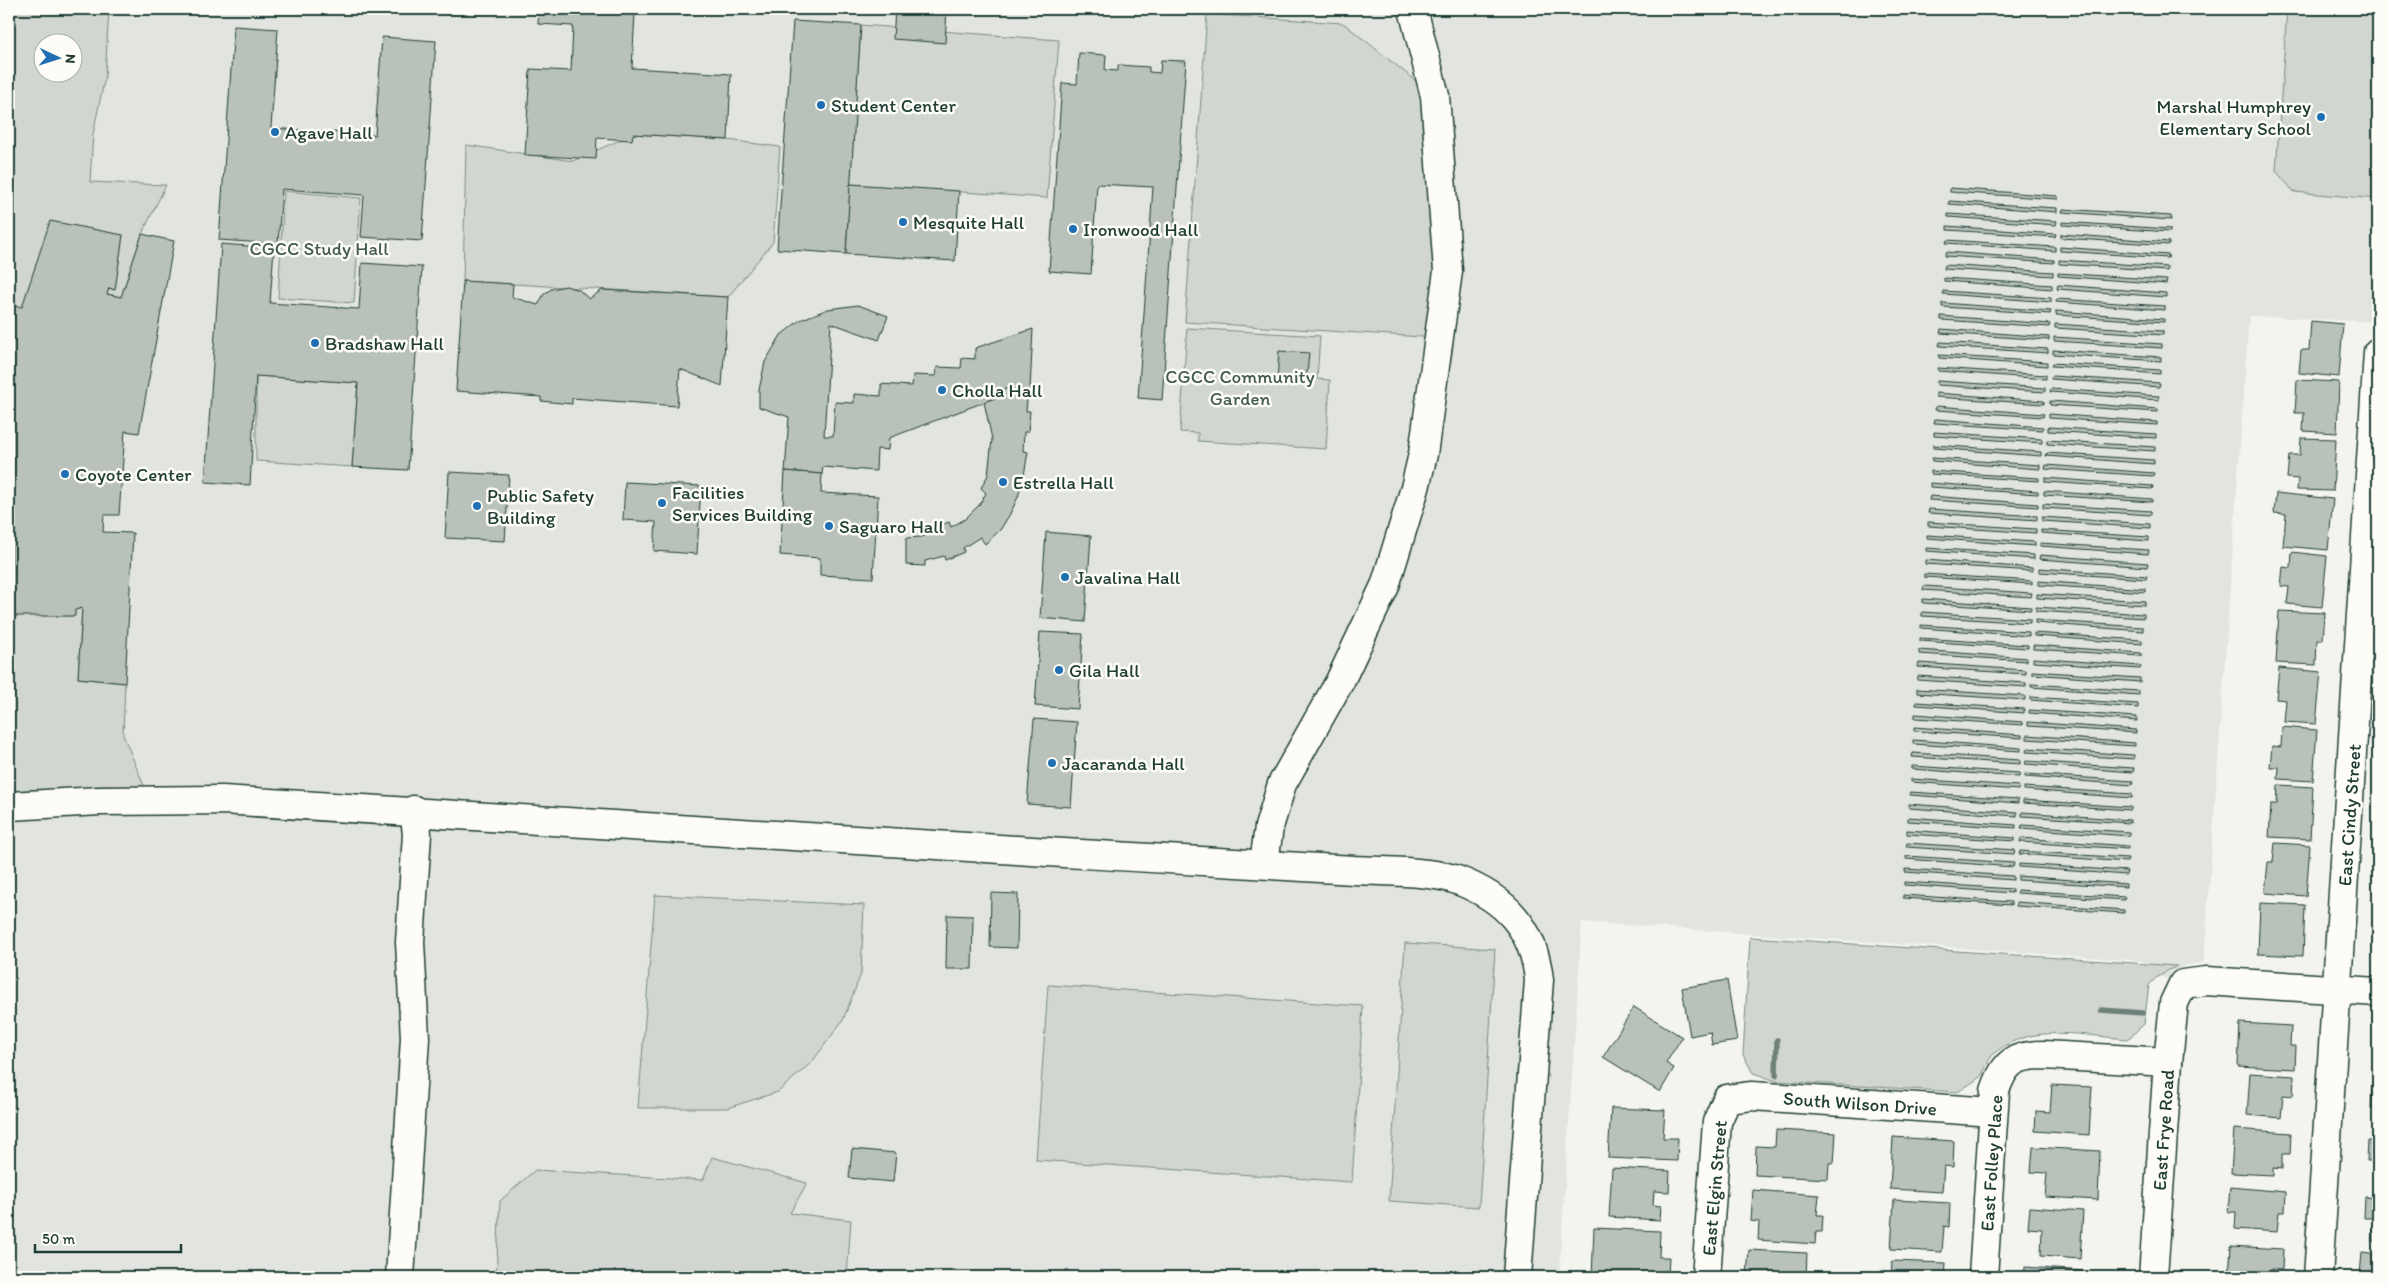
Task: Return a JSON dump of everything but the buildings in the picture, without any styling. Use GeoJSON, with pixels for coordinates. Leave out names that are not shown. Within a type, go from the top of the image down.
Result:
{"type":"FeatureCollection","features":[{"type":"Feature","properties":{"kind":"street"},"geometry":{"type":"LineString","coordinates":[[1264,863],[1269,827],[1282,784],[1340,681],[1385,586],[1415,488],[1423,454],[1448,271],[1435,96],[1413,9]]}},
{"type":"Feature","properties":{"kind":"street","name":"East Cindy Street"},"geometry":{"type":"LineString","coordinates":[[2318,1277],[2378,352]]}},
{"type":"Feature","properties":{"kind":"street"},"geometry":{"type":"LineString","coordinates":[[9,806],[100,801],[223,800],[414,810],[1068,853],[1264,863],[1402,872],[1454,878],[1490,895],[1521,923],[1536,955],[1538,980],[1518,1277]]}},
{"type":"Feature","properties":{"kind":"street"},"geometry":{"type":"LineString","coordinates":[[400,1277],[415,1038],[410,942],[417,834],[414,810]]}},
{"type":"Feature","properties":{"kind":"street","name":"East Frye Road"},"geometry":{"type":"LineString","coordinates":[[2153,1277],[2174,1003],[2183,984],[2206,981],[2338,989]]}},
{"type":"Feature","properties":{"kind":"street"},"geometry":{"type":"LineString","coordinates":[[2338,989],[2378,992]]}},
{"type":"Feature","properties":{"kind":"street","name":"East Folley Place"},"geometry":{"type":"LineString","coordinates":[[1983,1277],[1995,1091],[2000,1074],[2011,1061],[2027,1055],[2168,1062]]}},
{"type":"Feature","properties":{"kind":"street","name":"South Wilson Drive"},"geometry":{"type":"LineString","coordinates":[[1726,1099],[1752,1096],[1993,1112]]}},
{"type":"Feature","properties":{"kind":"street","name":"East Elgin Street"},"geometry":{"type":"LineString","coordinates":[[1706,1277],[1717,1122],[1726,1099]]}},
{"type":"Feature","properties":{"kind":"shaded area"},"geometry":{"type":"Polygon","coordinates":[[[9,9],[2378,9],[2378,322],[2249,316],[2204,962],[2185,966],[2165,979],[2143,961],[1582,922],[1559,1277],[9,1277],[9,9]]]}},
{"type":"Feature","properties":{"kind":"green space"},"geometry":{"type":"Polygon","coordinates":[[[9,9],[109,9],[105,77],[93,134],[90,182],[166,185],[142,234],[121,297],[107,294],[109,288],[114,290],[123,235],[22,307],[9,305],[9,9]]]}},
{"type":"Feature","properties":{"kind":"green space"},"geometry":{"type":"Polygon","coordinates":[[[2287,9],[2378,9],[2378,199],[2294,192],[2276,171],[2287,9]]]}},
{"type":"Feature","properties":{"kind":"green space"},"geometry":{"type":"Polygon","coordinates":[[[1207,14],[1343,23],[1435,96],[1439,338],[1185,322],[1207,14]]]}},
{"type":"Feature","properties":{"kind":"green space"},"geometry":{"type":"Polygon","coordinates":[[[861,25],[1059,40],[1047,198],[850,184],[861,25]]]}},
{"type":"Feature","properties":{"kind":"green space"},"geometry":{"type":"Polygon","coordinates":[[[633,134],[728,140],[780,147],[773,242],[728,297],[463,281],[466,145],[573,161],[633,134]]]}},
{"type":"Feature","properties":{"kind":"green space","name":"CGCC Study Hall"},"geometry":{"type":"Polygon","coordinates":[[[284,191],[361,198],[354,303],[278,298],[284,191]]]}},
{"type":"Feature","properties":{"kind":"green space","name":"CGCC Community Garden"},"geometry":{"type":"Polygon","coordinates":[[[1187,328],[1320,336],[1317,379],[1330,380],[1326,449],[1198,441],[1198,433],[1180,432],[1187,328]]]}},
{"type":"Feature","properties":{"kind":"green space"},"geometry":{"type":"Polygon","coordinates":[[[256,376],[358,383],[352,467],[256,461],[256,376]]]}},
{"type":"Feature","properties":{"kind":"green space"},"geometry":{"type":"Polygon","coordinates":[[[9,516],[11,516],[13,615],[74,616],[75,610],[82,608],[78,678],[125,683],[123,735],[150,800],[9,794],[9,516]]]}},
{"type":"Feature","properties":{"kind":"green space"},"geometry":{"type":"Polygon","coordinates":[[[655,895],[864,905],[861,974],[843,1020],[812,1062],[778,1092],[727,1108],[638,1108],[655,895]]]}},
{"type":"Feature","properties":{"kind":"green space"},"geometry":{"type":"Polygon","coordinates":[[[1750,937],[2177,966],[2159,975],[2149,985],[2144,1024],[2128,1039],[2060,1033],[2027,1037],[2011,1042],[1997,1051],[1991,1057],[1980,1077],[1958,1092],[1776,1081],[1753,1073],[1743,1055],[1750,937]]]}},
{"type":"Feature","properties":{"kind":"green space"},"geometry":{"type":"Polygon","coordinates":[[[1405,943],[1495,949],[1479,1207],[1389,1201],[1405,943]]]}},
{"type":"Feature","properties":{"kind":"green space"},"geometry":{"type":"Polygon","coordinates":[[[1048,985],[1363,1006],[1352,1182],[1036,1160],[1048,985]]]}},
{"type":"Feature","properties":{"kind":"green space"},"geometry":{"type":"Polygon","coordinates":[[[712,1157],[807,1183],[790,1213],[851,1220],[847,1277],[496,1277],[500,1201],[535,1170],[703,1180],[712,1157]]]}},
{"type":"Feature","properties":{"kind":"waterway"},"geometry":{"type":"LineString","coordinates":[[2101,1010],[2143,1013]]}},
{"type":"Feature","properties":{"kind":"waterway"},"geometry":{"type":"LineString","coordinates":[[1776,1075],[1777,1040]]}},
{"type":"Feature","properties":{"kind":"place","name":"Student Center"},"geometry":{"type":"Point","coordinates":[821,105]}},
{"type":"Feature","properties":{"kind":"place","name":"Marshal Humphrey Elementary School"},"geometry":{"type":"Point","coordinates":[2321,117]}},
{"type":"Feature","properties":{"kind":"place","name":"Agave Hall"},"geometry":{"type":"Point","coordinates":[275,132]}},
{"type":"Feature","properties":{"kind":"place","name":"Mesquite Hall"},"geometry":{"type":"Point","coordinates":[903,222]}},
{"type":"Feature","properties":{"kind":"place","name":"Ironwood Hall"},"geometry":{"type":"Point","coordinates":[1073,229]}},
{"type":"Feature","properties":{"kind":"place","name":"Bradshaw Hall"},"geometry":{"type":"Point","coordinates":[315,343]}},
{"type":"Feature","properties":{"kind":"place","name":"Cholla Hall"},"geometry":{"type":"Point","coordinates":[942,390]}},
{"type":"Feature","properties":{"kind":"place","name":"Coyote Center"},"geometry":{"type":"Point","coordinates":[65,474]}},
{"type":"Feature","properties":{"kind":"place","name":"Estrella Hall"},"geometry":{"type":"Point","coordinates":[1003,482]}},
{"type":"Feature","properties":{"kind":"place","name":"Facilities Services Building"},"geometry":{"type":"Point","coordinates":[662,503]}},
{"type":"Feature","properties":{"kind":"place","name":"Public Safety Building"},"geometry":{"type":"Point","coordinates":[477,506]}},
{"type":"Feature","properties":{"kind":"place","name":"Saguaro Hall"},"geometry":{"type":"Point","coordinates":[829,526]}},
{"type":"Feature","properties":{"kind":"place","name":"Javalina Hall"},"geometry":{"type":"Point","coordinates":[1065,577]}},
{"type":"Feature","properties":{"kind":"place","name":"Gila Hall"},"geometry":{"type":"Point","coordinates":[1059,670]}},
{"type":"Feature","properties":{"kind":"place","name":"Jacaranda Hall"},"geometry":{"type":"Point","coordinates":[1052,763]}}]}
